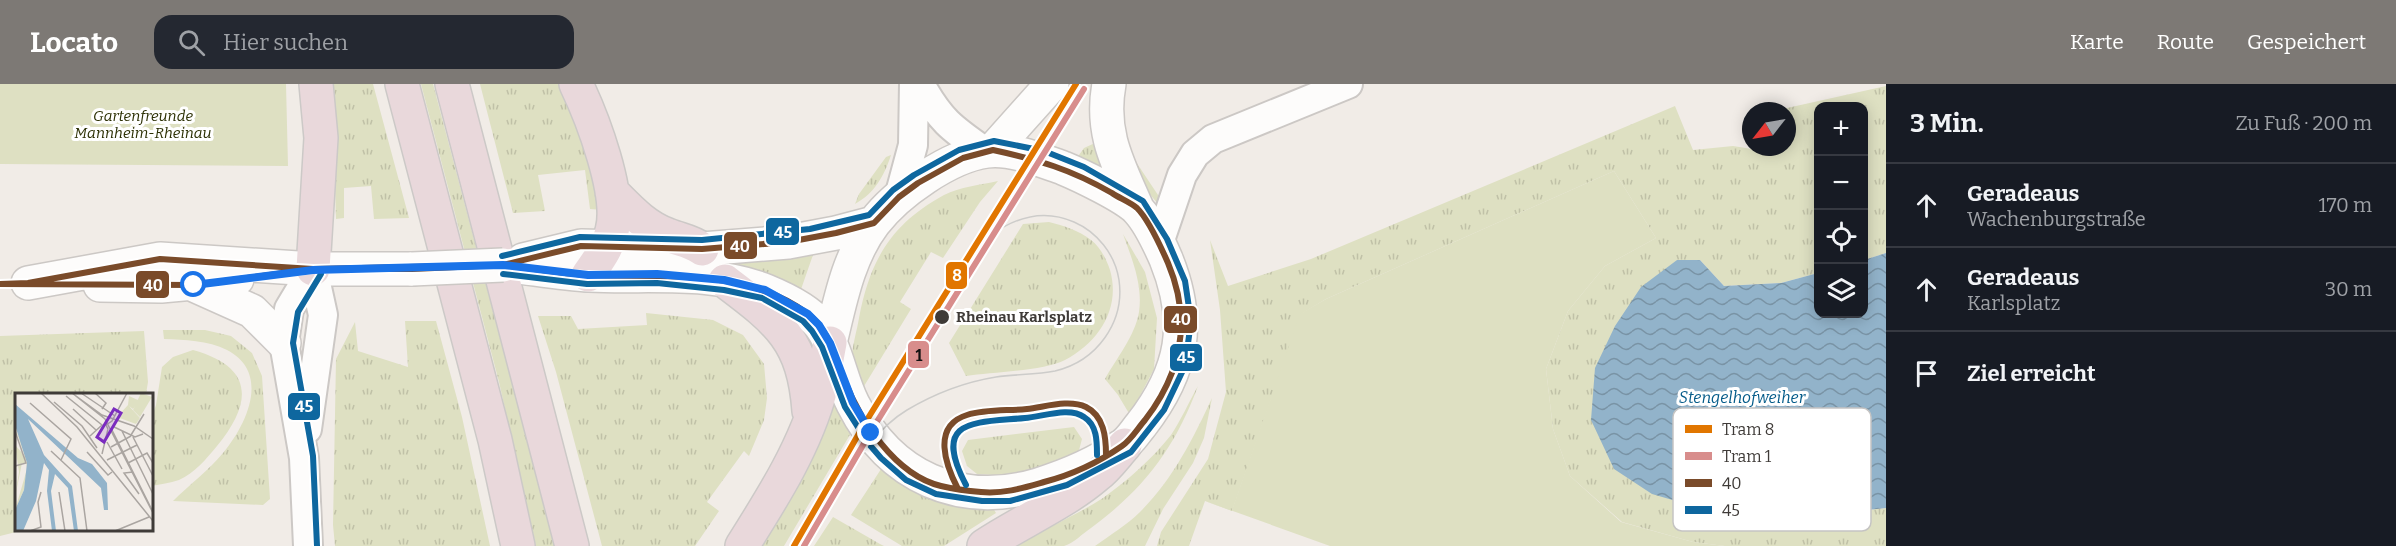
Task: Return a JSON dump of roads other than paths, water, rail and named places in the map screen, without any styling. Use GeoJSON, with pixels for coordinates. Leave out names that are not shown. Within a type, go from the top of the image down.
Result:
{"type":"FeatureCollection","features":[{"type":"Feature","properties":{"kind":"highway"},"geometry":{"type":"LineString","coordinates":[[313,270],[321,138],[316,84]]}},
{"type":"Feature","properties":{"kind":"highway"},"geometry":{"type":"LineString","coordinates":[[402,84],[492,428],[518,546]]}},
{"type":"Feature","properties":{"kind":"highway"},"geometry":{"type":"LineString","coordinates":[[452,84],[572,546]]}},
{"type":"Feature","properties":{"kind":"highway"},"geometry":{"type":"LineString","coordinates":[[576,84],[589,112],[612,192],[613,228],[592,256]]}},
{"type":"Feature","properties":{"kind":"highway"},"geometry":{"type":"LineString","coordinates":[[612,192],[647,224],[667,235],[689,241],[702,249]]}},
{"type":"Feature","properties":{"kind":"highway"},"geometry":{"type":"LineString","coordinates":[[724,280],[779,324],[792,343],[800,359],[806,382],[810,419]]}},
{"type":"Feature","properties":{"kind":"highway"},"geometry":{"type":"LineString","coordinates":[[742,546],[780,484],[810,419],[821,389],[830,343]]}},
{"type":"Feature","properties":{"kind":"highway"},"geometry":{"type":"LineString","coordinates":[[984,546],[1021,522],[1075,493],[1098,475],[1125,445]]}},
{"type":"Feature","properties":{"kind":"main road"},"geometry":{"type":"LineString","coordinates":[[988,151],[1053,84]]}},
{"type":"Feature","properties":{"kind":"main road"},"geometry":{"type":"LineString","coordinates":[[14,284],[160,259],[313,270],[503,265],[592,256],[657,274],[724,280],[765,290],[808,314],[819,325],[830,343],[853,403],[875,438],[911,472],[939,486],[982,492],[1016,490],[1064,477],[1125,445],[1156,405],[1177,362],[1182,321],[1177,285],[1159,243],[1137,208],[1111,147],[1106,125],[1109,84]]}},
{"type":"Feature","properties":{"kind":"main road"},"geometry":{"type":"LineString","coordinates":[[830,343],[845,283],[857,251],[874,223],[899,197],[963,158],[988,151],[1041,160],[1073,172],[1137,208]]}},
{"type":"Feature","properties":{"kind":"main road"},"geometry":{"type":"LineString","coordinates":[[503,265],[535,258],[788,242],[874,223]]}},
{"type":"Feature","properties":{"kind":"main road"},"geometry":{"type":"LineString","coordinates":[[14,284],[194,285],[313,270]]}},
{"type":"Feature","properties":{"kind":"main road"},"geometry":{"type":"LineString","coordinates":[[194,285],[252,312],[284,343]]}},
{"type":"Feature","properties":{"kind":"street"},"geometry":{"type":"LineString","coordinates":[[899,197],[913,145],[914,84]]}},
{"type":"Feature","properties":{"kind":"street"},"geometry":{"type":"LineString","coordinates":[[920,84],[938,114],[949,126],[988,151]]}},
{"type":"Feature","properties":{"kind":"street"},"geometry":{"type":"LineString","coordinates":[[1159,243],[1182,175],[1195,154],[1214,139],[1348,84]]}},
{"type":"Feature","properties":{"kind":"street"},"geometry":{"type":"LineString","coordinates":[[308,546],[304,458],[284,343],[289,309],[313,270]]}},
{"type":"Feature","properties":{"kind":"street"},"geometry":{"type":"LineString","coordinates":[[304,458],[323,315],[313,270]]}},
{"type":"Feature","properties":{"kind":"water","name":"Stengelhofweiher"},"geometry":{"type":"Polygon","coordinates":[[[1886,253],[1886,508],[1871,510],[1871,408],[1673,408],[1673,500],[1652,494],[1614,469],[1591,420],[1595,368],[1615,326],[1641,287],[1677,260],[1700,260],[1724,286],[1781,283],[1814,274],[1814,318],[1868,318],[1868,259],[1886,253]]]}},
{"type":"Feature","properties":{"kind":"tram line","name":"8"},"geometry":{"type":"LineString","coordinates":[[794,546],[865,423],[1076,84]]}},
{"type":"Feature","properties":{"kind":"tram line","name":"1"},"geometry":{"type":"LineString","coordinates":[[804,546],[873,428],[1084,89]]}},
{"type":"Feature","properties":{"kind":"tram line"},"geometry":{"type":"LineString","coordinates":[[835,496],[875,437],[907,410],[961,385],[996,377],[1055,371],[1070,366],[1095,349],[1105,338],[1112,325],[1120,296],[1114,261],[1097,238],[1074,222],[1043,215],[1028,217],[1001,228],[966,258]]}},
{"type":"Feature","properties":{"kind":"place","name":"Rheinau Karlsplatz"},"geometry":{"type":"Point","coordinates":[942,317]}},
{"type":"Feature","properties":{"kind":"park label","name":"Gartenfreunde Mannheim-Rheinau"},"geometry":{"type":"Point","coordinates":[143,124]}}]}
